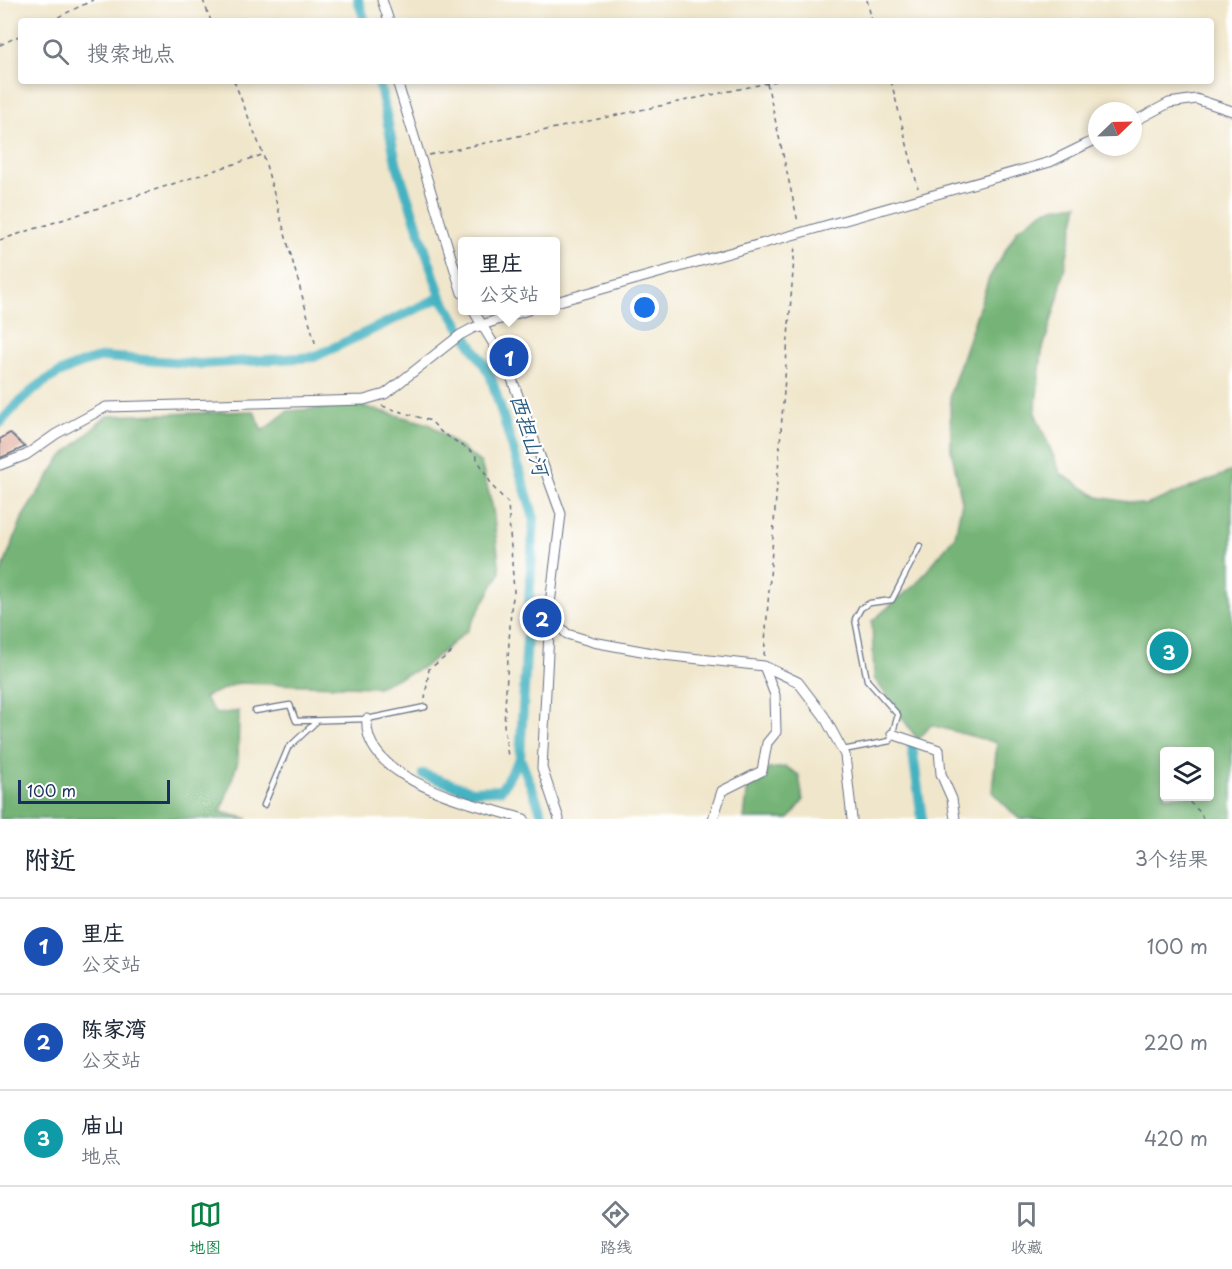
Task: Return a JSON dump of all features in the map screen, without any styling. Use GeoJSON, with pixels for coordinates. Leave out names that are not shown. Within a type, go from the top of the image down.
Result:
{"type":"FeatureCollection","features":[{"type":"Feature","properties":{"kind":"street"},"geometry":{"type":"LineString","coordinates":[[383,3],[388,18]]}},
{"type":"Feature","properties":{"kind":"street"},"geometry":{"type":"LineString","coordinates":[[398,84],[458,280]]}},
{"type":"Feature","properties":{"kind":"street"},"geometry":{"type":"LineString","coordinates":[[1142,117],[1169,103],[1196,99],[1232,111]]}},
{"type":"Feature","properties":{"kind":"street"},"geometry":{"type":"LineString","coordinates":[[560,301],[1050,162],[1088,143]]}},
{"type":"Feature","properties":{"kind":"street"},"geometry":{"type":"LineString","coordinates":[[473,315],[477,327],[508,368],[561,514],[550,604],[542,768],[559,819]]}},
{"type":"Feature","properties":{"kind":"street"},"geometry":{"type":"LineString","coordinates":[[0,465],[26,455],[56,434],[106,407],[364,400],[385,394],[460,335],[513,315]]}},
{"type":"Feature","properties":{"kind":"street"},"geometry":{"type":"LineString","coordinates":[[550,604],[554,621],[567,634],[593,642],[663,655],[764,666],[798,682],[824,716],[843,750],[853,803],[852,819]]}},
{"type":"Feature","properties":{"kind":"street"},"geometry":{"type":"LineString","coordinates":[[714,819],[722,791],[762,771],[767,743],[777,732],[775,694],[764,666]]}},
{"type":"Feature","properties":{"kind":"street"},"geometry":{"type":"LineString","coordinates":[[367,720],[366,734],[377,752],[392,767],[424,788],[524,819]]}},
{"type":"Feature","properties":{"kind":"street"},"geometry":{"type":"LineString","coordinates":[[892,734],[939,750],[941,774],[952,799],[955,819]]}},
{"type":"Feature","properties":{"kind":"lane"},"geometry":{"type":"LineString","coordinates":[[843,750],[890,741],[897,715],[867,680],[855,620],[861,608],[870,603],[892,600],[920,546]]}},
{"type":"Feature","properties":{"kind":"lane"},"geometry":{"type":"LineString","coordinates":[[255,711],[290,705],[296,721],[367,720],[425,706]]}},
{"type":"Feature","properties":{"kind":"lane"},"geometry":{"type":"LineString","coordinates":[[264,805],[288,748],[317,721]]}},
{"type":"Feature","properties":{"kind":"path"},"geometry":{"type":"LineString","coordinates":[[56,18],[93,0]]}},
{"type":"Feature","properties":{"kind":"path"},"geometry":{"type":"LineString","coordinates":[[203,0],[210,18]]}},
{"type":"Feature","properties":{"kind":"path"},"geometry":{"type":"LineString","coordinates":[[867,0],[871,18]]}},
{"type":"Feature","properties":{"kind":"path"},"geometry":{"type":"LineString","coordinates":[[0,45],[18,36]]}},
{"type":"Feature","properties":{"kind":"path"},"geometry":{"type":"LineString","coordinates":[[235,84],[263,154],[316,346]]}},
{"type":"Feature","properties":{"kind":"path"},"geometry":{"type":"LineString","coordinates":[[420,157],[761,84]]}},
{"type":"Feature","properties":{"kind":"path"},"geometry":{"type":"LineString","coordinates":[[764,666],[798,232],[766,84]]}},
{"type":"Feature","properties":{"kind":"path"},"geometry":{"type":"LineString","coordinates":[[892,84],[921,198]]}},
{"type":"Feature","properties":{"kind":"path"},"geometry":{"type":"LineString","coordinates":[[0,240],[263,154]]}},
{"type":"Feature","properties":{"kind":"path"},"geometry":{"type":"LineString","coordinates":[[364,400],[431,421],[441,432],[474,453],[493,487],[507,502],[514,592],[504,725],[508,757]]}},
{"type":"Feature","properties":{"kind":"path"},"geometry":{"type":"LineString","coordinates":[[425,706],[425,684],[429,669],[452,652]]}},
{"type":"Feature","properties":{"kind":"path"},"geometry":{"type":"LineString","coordinates":[[1188,801],[1201,813],[1203,819]]}},
{"type":"Feature","properties":{"kind":"green space"},"geometry":{"type":"Polygon","coordinates":[[[1078,204],[1058,298],[1042,352],[1035,413],[1061,474],[1098,497],[1146,505],[1232,471],[1232,819],[1019,819],[992,792],[997,743],[931,725],[918,740],[874,678],[872,621],[917,583],[955,536],[962,502],[951,449],[950,394],[989,278],[1018,229],[1047,209],[1078,204]]]}},
{"type":"Feature","properties":{"kind":"green space"},"geometry":{"type":"Polygon","coordinates":[[[358,405],[429,424],[481,463],[493,509],[500,573],[467,631],[424,667],[377,687],[238,683],[204,697],[216,714],[239,711],[238,761],[221,812],[248,819],[0,819],[0,576],[23,516],[60,459],[107,416],[254,411],[262,431],[288,411],[358,405]]]}},
{"type":"Feature","properties":{"kind":"green space"},"geometry":{"type":"Polygon","coordinates":[[[786,767],[799,775],[803,801],[789,819],[744,819],[748,785],[764,777],[768,769],[786,767]]]}},
{"type":"Feature","properties":{"kind":"building"},"geometry":{"type":"Polygon","coordinates":[[[10,433],[25,447],[0,458],[0,439],[10,433]]]}},
{"type":"Feature","properties":{"kind":"waterway","name":"西担山河"},"geometry":{"type":"LineString","coordinates":[[358,0],[364,18]]}},
{"type":"Feature","properties":{"kind":"waterway","name":"西担山河"},"geometry":{"type":"LineString","coordinates":[[380,84],[396,162],[441,297],[490,374],[534,518],[520,758],[544,819]]}},
{"type":"Feature","properties":{"kind":"waterway"},"geometry":{"type":"LineString","coordinates":[[0,423],[34,389],[58,373],[103,357],[201,364],[314,357],[441,297]]}},
{"type":"Feature","properties":{"kind":"waterway"},"geometry":{"type":"LineString","coordinates":[[912,746],[922,819]]}},
{"type":"Feature","properties":{"kind":"waterway"},"geometry":{"type":"LineString","coordinates":[[423,774],[471,791],[501,790],[520,758]]}},
{"type":"Feature","properties":{"kind":"place","name":"里庄"},"geometry":{"type":"Point","coordinates":[509,357]}},
{"type":"Feature","properties":{"kind":"place","name":"陈家湾"},"geometry":{"type":"Point","coordinates":[542,618]}},
{"type":"Feature","properties":{"kind":"place","name":"庙山"},"geometry":{"type":"Point","coordinates":[1169,651]}}]}
